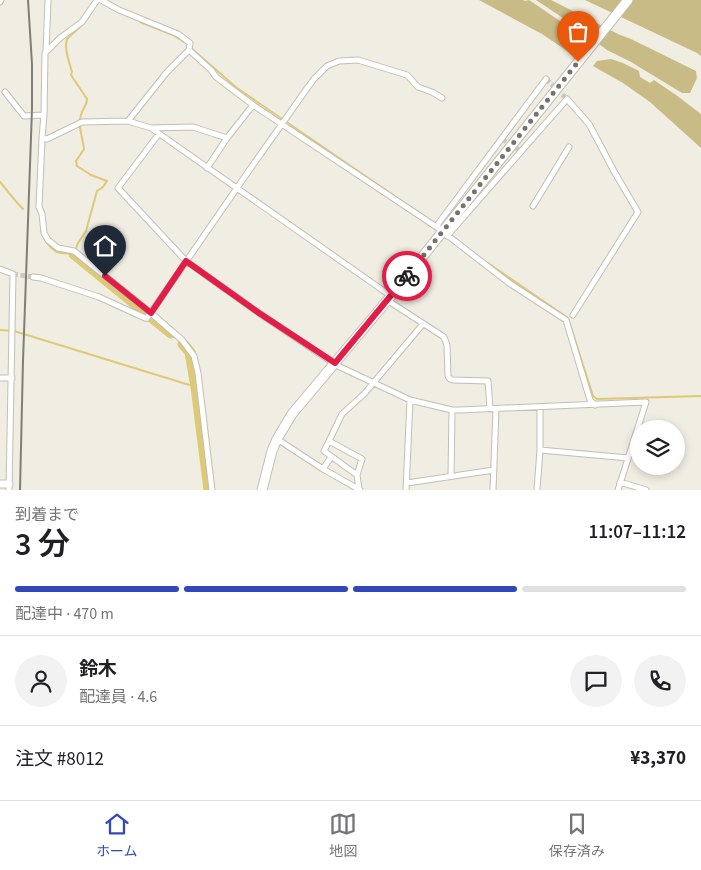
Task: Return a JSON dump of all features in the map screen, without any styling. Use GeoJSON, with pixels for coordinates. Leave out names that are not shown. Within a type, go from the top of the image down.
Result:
{"type":"FeatureCollection","features":[{"type":"Feature","properties":{"kind":"main road"},"geometry":{"type":"LineString","coordinates":[[262,490],[272,451],[292,414],[389,298],[628,0]]}},
{"type":"Feature","properties":{"kind":"street"},"geometry":{"type":"LineString","coordinates":[[48,0],[39,207],[42,214],[44,233],[48,240],[58,248],[74,251],[148,316],[182,340],[194,356],[198,372],[212,490]]}},
{"type":"Feature","properties":{"kind":"street"},"geometry":{"type":"LineString","coordinates":[[46,51],[82,22],[98,1],[178,34],[190,43],[189,50],[167,72],[128,121]]}},
{"type":"Feature","properties":{"kind":"street"},"geometry":{"type":"LineString","coordinates":[[189,50],[216,77],[253,105],[284,122],[356,175],[442,232],[509,283],[566,320],[590,400],[595,405]]}},
{"type":"Feature","properties":{"kind":"street"},"geometry":{"type":"LineString","coordinates":[[148,316],[314,79],[327,66],[339,60],[358,60],[407,75],[418,87],[442,98]]}},
{"type":"Feature","properties":{"kind":"street"},"geometry":{"type":"LineString","coordinates":[[442,232],[438,224],[546,79]]}},
{"type":"Feature","properties":{"kind":"street"},"geometry":{"type":"LineString","coordinates":[[5,92],[24,116],[44,115]]}},
{"type":"Feature","properties":{"kind":"street"},"geometry":{"type":"LineString","coordinates":[[442,232],[567,99],[589,124],[638,212],[573,315]]}},
{"type":"Feature","properties":{"kind":"street"},"geometry":{"type":"LineString","coordinates":[[207,168],[227,138],[253,105]]}},
{"type":"Feature","properties":{"kind":"street"},"geometry":{"type":"LineString","coordinates":[[42,138],[47,139],[80,122],[128,121],[151,128],[193,127],[227,138]]}},
{"type":"Feature","properties":{"kind":"street"},"geometry":{"type":"LineString","coordinates":[[151,128],[158,135],[207,168],[423,324],[444,336],[448,376],[453,380],[488,381],[490,409]]}},
{"type":"Feature","properties":{"kind":"street"},"geometry":{"type":"LineString","coordinates":[[158,135],[118,188],[186,261],[259,313],[335,363],[410,400],[452,410],[646,402],[618,490]]}},
{"type":"Feature","properties":{"kind":"street"},"geometry":{"type":"LineString","coordinates":[[533,206],[569,146]]}},
{"type":"Feature","properties":{"kind":"street"},"geometry":{"type":"LineString","coordinates":[[0,269],[13,274],[9,487],[0,484]]}},
{"type":"Feature","properties":{"kind":"street"},"geometry":{"type":"LineString","coordinates":[[33,277],[99,297],[148,316]]}},
{"type":"Feature","properties":{"kind":"street"},"geometry":{"type":"LineString","coordinates":[[357,475],[324,452],[342,414],[374,383],[423,324]]}},
{"type":"Feature","properties":{"kind":"street"},"geometry":{"type":"LineString","coordinates":[[0,378],[12,378]]}},
{"type":"Feature","properties":{"kind":"street"},"geometry":{"type":"LineString","coordinates":[[406,490],[410,400]]}},
{"type":"Feature","properties":{"kind":"street"},"geometry":{"type":"LineString","coordinates":[[538,490],[540,407]]}},
{"type":"Feature","properties":{"kind":"street"},"geometry":{"type":"LineString","coordinates":[[493,490],[496,408]]}},
{"type":"Feature","properties":{"kind":"street"},"geometry":{"type":"LineString","coordinates":[[451,476],[452,410]]}},
{"type":"Feature","properties":{"kind":"street"},"geometry":{"type":"LineString","coordinates":[[277,439],[340,480],[360,489]]}},
{"type":"Feature","properties":{"kind":"street"},"geometry":{"type":"LineString","coordinates":[[329,441],[362,459],[357,475],[360,489]]}},
{"type":"Feature","properties":{"kind":"street"},"geometry":{"type":"LineString","coordinates":[[540,450],[628,458]]}},
{"type":"Feature","properties":{"kind":"street"},"geometry":{"type":"LineString","coordinates":[[323,469],[331,457]]}},
{"type":"Feature","properties":{"kind":"street"},"geometry":{"type":"LineString","coordinates":[[407,483],[494,470]]}},
{"type":"Feature","properties":{"kind":"street"},"geometry":{"type":"LineString","coordinates":[[620,482],[646,490]]}},
{"type":"Feature","properties":{"kind":"shaded area"},"geometry":{"type":"Polygon","coordinates":[[[479,0],[529,0],[591,42],[583,51],[574,46],[569,52],[542,34],[479,0]]]}},
{"type":"Feature","properties":{"kind":"shaded area"},"geometry":{"type":"Polygon","coordinates":[[[536,0],[551,0],[696,71],[697,78],[690,93],[682,93],[631,62],[607,50],[536,0]]]}},
{"type":"Feature","properties":{"kind":"shaded area"},"geometry":{"type":"Polygon","coordinates":[[[585,0],[701,0],[701,56],[697,53],[585,0]]]}},
{"type":"Feature","properties":{"kind":"shaded area"},"geometry":{"type":"Polygon","coordinates":[[[611,59],[639,71],[640,77],[650,83],[654,80],[701,114],[701,148],[650,102],[623,83],[593,66],[597,61],[611,59]]]}},
{"type":"Feature","properties":{"kind":"waterway"},"geometry":{"type":"LineString","coordinates":[[140,22],[173,35],[187,44]]}},
{"type":"Feature","properties":{"kind":"waterway"},"geometry":{"type":"LineString","coordinates":[[41,229],[46,242],[51,248],[57,252],[74,254],[78,243],[86,231],[97,191],[107,181],[91,175],[77,166],[76,161],[84,149],[80,119],[87,99],[71,75],[66,43],[67,39],[83,24]]}},
{"type":"Feature","properties":{"kind":"waterway"},"geometry":{"type":"LineString","coordinates":[[191,48],[237,88],[393,195]]}},
{"type":"Feature","properties":{"kind":"waterway"},"geometry":{"type":"LineString","coordinates":[[0,182],[23,209]]}},
{"type":"Feature","properties":{"kind":"waterway"},"geometry":{"type":"LineString","coordinates":[[74,254],[171,333]]}},
{"type":"Feature","properties":{"kind":"waterway"},"geometry":{"type":"LineString","coordinates":[[488,263],[568,318],[593,396],[597,399],[701,396]]}},
{"type":"Feature","properties":{"kind":"waterway"},"geometry":{"type":"LineString","coordinates":[[0,330],[14,331],[196,387]]}},
{"type":"Feature","properties":{"kind":"waterway"},"geometry":{"type":"LineString","coordinates":[[183,344],[190,352],[209,490]]}},
{"type":"Feature","properties":{"kind":"tunnel"},"geometry":{"type":"LineString","coordinates":[[546,79],[567,99]]}},
{"type":"Feature","properties":{"kind":"tunnel"},"geometry":{"type":"LineString","coordinates":[[502,139],[522,152]]}},
{"type":"Feature","properties":{"kind":"tunnel"},"geometry":{"type":"LineString","coordinates":[[13,274],[33,277]]}},
{"type":"Feature","properties":{"kind":"railway"},"geometry":{"type":"LineString","coordinates":[[20,490],[32,109],[32,64],[28,0]]}},
{"type":"Feature","properties":{"kind":"way so far"},"geometry":{"type":"LineString","coordinates":[[407,276],[578,62]]}},
{"type":"Feature","properties":{"kind":"route"},"geometry":{"type":"LineString","coordinates":[[105,276],[151,313],[186,261],[259,313],[335,363],[407,276]]}}]}
